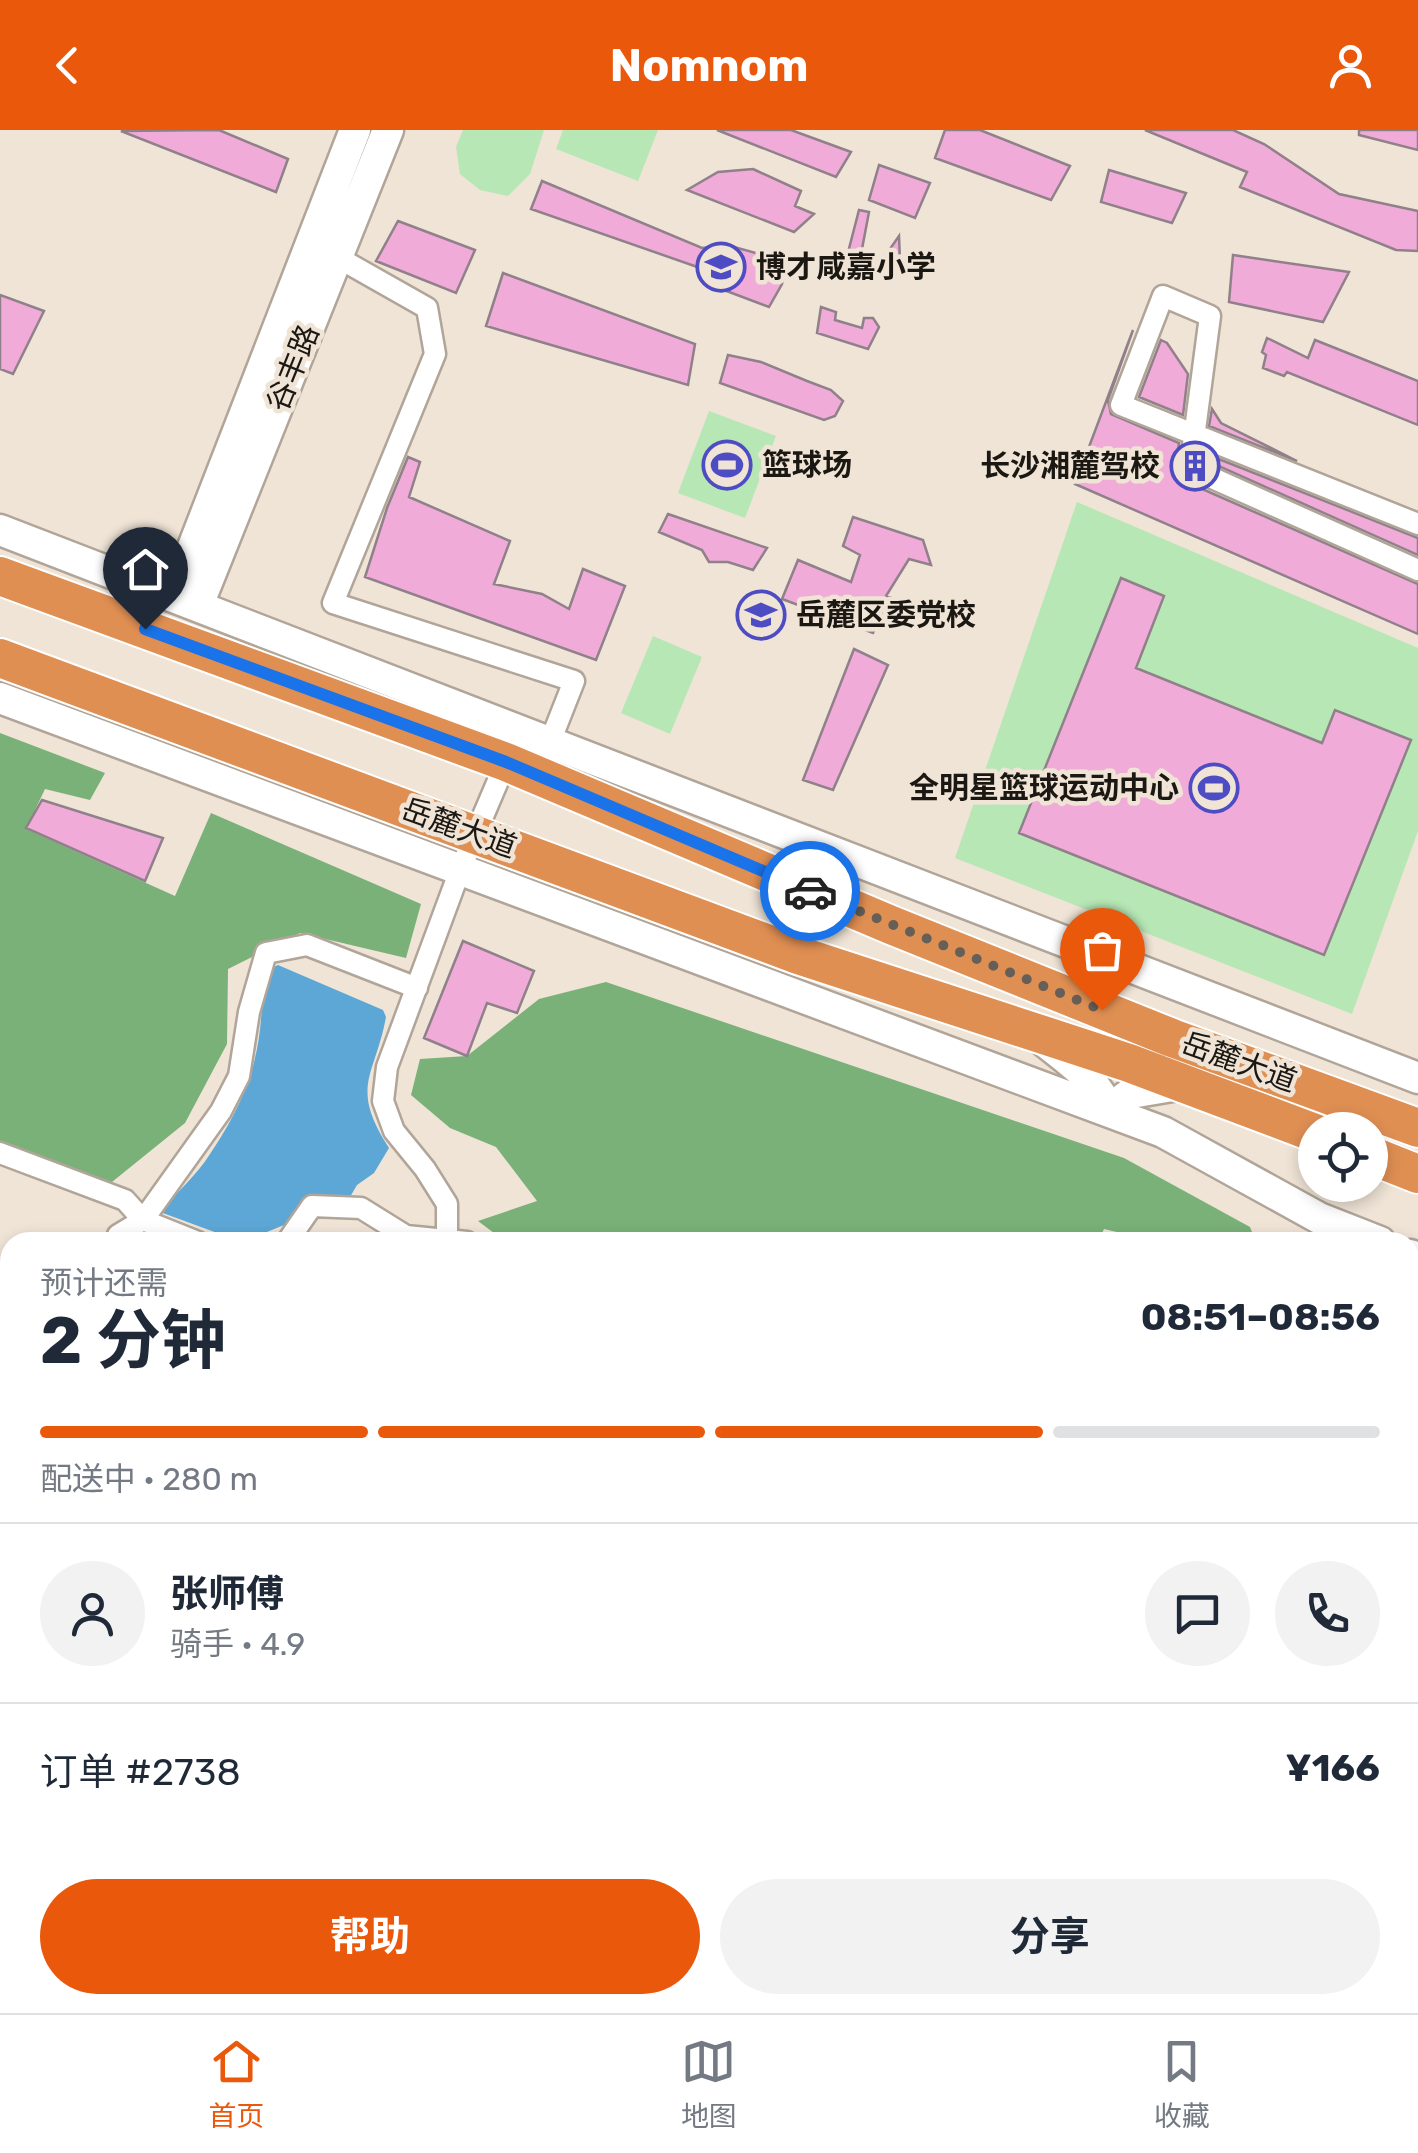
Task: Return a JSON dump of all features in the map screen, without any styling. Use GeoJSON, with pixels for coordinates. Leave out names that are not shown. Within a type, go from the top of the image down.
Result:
{"type":"FeatureCollection","features":[{"type":"Feature","properties":{"kind":"highway","name":"岳麓大道"},"geometry":{"type":"LineString","coordinates":[[0,576],[506,762],[926,940],[1172,1038],[1418,1128]]}},
{"type":"Feature","properties":{"kind":"highway","name":"岳麓大道"},"geometry":{"type":"LineString","coordinates":[[0,658],[798,955],[1188,1083],[1298,1126]]}},
{"type":"Feature","properties":{"kind":"highway"},"geometry":{"type":"LineString","coordinates":[[1388,1162],[1418,1174]]}},
{"type":"Feature","properties":{"kind":"street","name":"谷丰路"},"geometry":{"type":"LineString","coordinates":[[186,600],[355,130]]}},
{"type":"Feature","properties":{"kind":"street","name":"谷丰路"},"geometry":{"type":"LineString","coordinates":[[186,600],[337,257],[388,130]]}},
{"type":"Feature","properties":{"kind":"street"},"geometry":{"type":"LineString","coordinates":[[337,257],[427,308],[434,354],[332,602],[574,680],[550,742]]}},
{"type":"Feature","properties":{"kind":"street"},"geometry":{"type":"LineString","coordinates":[[1418,524],[1194,436],[1121,405],[1163,296],[1210,316],[1194,436],[1190,468],[1418,570]]}},
{"type":"Feature","properties":{"kind":"street"},"geometry":{"type":"LineString","coordinates":[[0,530],[1418,1078]]}},
{"type":"Feature","properties":{"kind":"street"},"geometry":{"type":"LineString","coordinates":[[0,698],[1108,1110],[1163,1132],[1318,1218],[1354,1232]]}},
{"type":"Feature","properties":{"kind":"street"},"geometry":{"type":"LineString","coordinates":[[455,1232],[447,1204],[425,1168],[394,1132],[382,1101],[388,1067],[460,870],[506,762]]}},
{"type":"Feature","properties":{"kind":"street"},"geometry":{"type":"LineString","coordinates":[[123,1232],[143,1220],[221,1111],[239,1076],[266,953],[307,945],[417,988]]}},
{"type":"Feature","properties":{"kind":"street"},"geometry":{"type":"LineString","coordinates":[[1031,1030],[1090,1078],[1108,1110]]}},
{"type":"Feature","properties":{"kind":"street"},"geometry":{"type":"LineString","coordinates":[[1108,1110],[1131,1093],[1188,1083]]}},
{"type":"Feature","properties":{"kind":"street"},"geometry":{"type":"LineString","coordinates":[[0,1152],[124,1200],[143,1220],[173,1232]]}},
{"type":"Feature","properties":{"kind":"street"},"geometry":{"type":"LineString","coordinates":[[294,1232],[312,1206],[360,1208],[393,1232]]}},
{"type":"Feature","properties":{"kind":"green space"},"geometry":{"type":"Polygon","coordinates":[[[463,130],[544,130],[530,174],[508,196],[480,190],[460,174],[456,147],[463,130]]]}},
{"type":"Feature","properties":{"kind":"green space"},"geometry":{"type":"Polygon","coordinates":[[[563,130],[658,130],[638,181],[556,149],[563,130]]]}},
{"type":"Feature","properties":{"kind":"green space","name":"篮球场"},"geometry":{"type":"Polygon","coordinates":[[[709,411],[776,436],[745,518],[678,493],[709,411]]]}},
{"type":"Feature","properties":{"kind":"green space"},"geometry":{"type":"Polygon","coordinates":[[[1077,502],[1418,648],[1418,831],[1352,1014],[955,858],[1077,502]]]}},
{"type":"Feature","properties":{"kind":"green space"},"geometry":{"type":"Polygon","coordinates":[[[653,636],[702,657],[670,734],[621,713],[653,636]]]}},
{"type":"Feature","properties":{"kind":"green space"},"geometry":{"type":"Polygon","coordinates":[[[0,733],[105,773],[90,800],[45,789],[26,829],[175,896],[211,813],[421,904],[406,958],[300,933],[228,969],[227,1044],[185,1123],[107,1186],[0,1153],[0,733]]]}},
{"type":"Feature","properties":{"kind":"green space"},"geometry":{"type":"Polygon","coordinates":[[[606,982],[1124,1158],[1250,1227],[1252,1232],[493,1232],[478,1221],[537,1201],[496,1147],[450,1128],[411,1095],[420,1059],[467,1056],[539,999],[606,982]]]}},
{"type":"Feature","properties":{"kind":"water"},"geometry":{"type":"Polygon","coordinates":[[[278,965],[383,1010],[386,1017],[368,1095],[370,1110],[389,1148],[374,1173],[357,1185],[350,1197],[329,1197],[267,1232],[215,1232],[160,1212],[205,1162],[245,1089],[258,1046],[262,973],[278,965]]]}},
{"type":"Feature","properties":{"kind":"building"},"geometry":{"type":"Polygon","coordinates":[[[219,130],[288,159],[276,192],[121,131],[219,130]]]}},
{"type":"Feature","properties":{"kind":"building"},"geometry":{"type":"Polygon","coordinates":[[[717,130],[791,130],[851,152],[836,177],[717,130]]]}},
{"type":"Feature","properties":{"kind":"building"},"geometry":{"type":"Polygon","coordinates":[[[945,130],[980,130],[1070,166],[1051,200],[935,158],[945,130]]]}},
{"type":"Feature","properties":{"kind":"building"},"geometry":{"type":"Polygon","coordinates":[[[1145,130],[1233,130],[1264,144],[1339,194],[1418,211],[1418,251],[1396,250],[1240,187],[1247,172],[1145,130]]]}},
{"type":"Feature","properties":{"kind":"building"},"geometry":{"type":"Polygon","coordinates":[[[1359,130],[1418,130],[1418,150],[1359,135],[1359,130]]]}},
{"type":"Feature","properties":{"kind":"building"},"geometry":{"type":"Polygon","coordinates":[[[879,165],[930,183],[915,218],[869,200],[879,165]]]}},
{"type":"Feature","properties":{"kind":"building"},"geometry":{"type":"Polygon","coordinates":[[[753,169],[801,191],[795,206],[814,214],[794,232],[687,190],[718,172],[753,169]]]}},
{"type":"Feature","properties":{"kind":"building"},"geometry":{"type":"Polygon","coordinates":[[[1109,170],[1186,193],[1172,223],[1101,202],[1109,170]]]}},
{"type":"Feature","properties":{"kind":"building"},"geometry":{"type":"Polygon","coordinates":[[[542,181],[702,248],[727,245],[785,261],[782,284],[769,307],[708,284],[706,270],[531,209],[542,181]]]}},
{"type":"Feature","properties":{"kind":"building"},"geometry":{"type":"Polygon","coordinates":[[[859,210],[869,212],[862,249],[883,259],[899,236],[900,261],[891,279],[845,264],[859,210]]]}},
{"type":"Feature","properties":{"kind":"building"},"geometry":{"type":"Polygon","coordinates":[[[398,221],[475,250],[456,293],[376,261],[398,221]]]}},
{"type":"Feature","properties":{"kind":"building"},"geometry":{"type":"Polygon","coordinates":[[[1233,255],[1349,272],[1323,322],[1229,302],[1233,255]]]}},
{"type":"Feature","properties":{"kind":"building"},"geometry":{"type":"Polygon","coordinates":[[[503,273],[695,344],[688,385],[486,326],[503,273]]]}},
{"type":"Feature","properties":{"kind":"building"},"geometry":{"type":"Polygon","coordinates":[[[0,295],[44,311],[13,374],[0,369],[0,295]]]}},
{"type":"Feature","properties":{"kind":"building"},"geometry":{"type":"Polygon","coordinates":[[[821,307],[836,312],[835,320],[862,328],[864,318],[873,318],[879,327],[868,349],[817,333],[821,307]]]}},
{"type":"Feature","properties":{"kind":"building"},"geometry":{"type":"Polygon","coordinates":[[[1133,330],[1108,400],[1111,414],[1179,443],[1176,467],[1184,481],[1418,584],[1418,634],[1075,484],[1133,330]]]}},
{"type":"Feature","properties":{"kind":"building"},"geometry":{"type":"Polygon","coordinates":[[[1267,338],[1308,358],[1315,340],[1418,381],[1418,425],[1287,372],[1284,376],[1263,368],[1266,355],[1262,352],[1267,338]]]}},
{"type":"Feature","properties":{"kind":"building"},"geometry":{"type":"Polygon","coordinates":[[[1161,340],[1188,374],[1183,415],[1139,397],[1161,340]]]}},
{"type":"Feature","properties":{"kind":"building"},"geometry":{"type":"Polygon","coordinates":[[[728,355],[761,362],[831,390],[843,401],[835,416],[824,420],[720,383],[728,355]]]}},
{"type":"Feature","properties":{"kind":"building"},"geometry":{"type":"Polygon","coordinates":[[[1212,409],[1221,423],[1297,461],[1209,426],[1212,409]]]}},
{"type":"Feature","properties":{"kind":"building"},"geometry":{"type":"Polygon","coordinates":[[[1206,454],[1418,538],[1418,555],[1205,460],[1206,454]]]}},
{"type":"Feature","properties":{"kind":"building"},"geometry":{"type":"Polygon","coordinates":[[[408,457],[420,462],[409,497],[510,541],[494,584],[542,594],[569,609],[583,569],[625,586],[596,660],[365,577],[408,457]]]}},
{"type":"Feature","properties":{"kind":"building"},"geometry":{"type":"Polygon","coordinates":[[[668,514],[767,548],[753,570],[728,562],[709,562],[702,550],[659,532],[668,514]]]}},
{"type":"Feature","properties":{"kind":"building"},"geometry":{"type":"Polygon","coordinates":[[[853,517],[923,540],[931,565],[909,559],[886,596],[890,597],[873,633],[782,599],[798,560],[851,582],[860,555],[843,546],[853,517]]]}},
{"type":"Feature","properties":{"kind":"building","name":"全明星篮球运动中心"},"geometry":{"type":"Polygon","coordinates":[[[1121,578],[1164,596],[1136,668],[1322,743],[1335,710],[1411,740],[1324,955],[1019,833],[1121,578]]]}},
{"type":"Feature","properties":{"kind":"building"},"geometry":{"type":"Polygon","coordinates":[[[854,649],[888,665],[833,790],[803,780],[854,649]]]}},
{"type":"Feature","properties":{"kind":"building"},"geometry":{"type":"Polygon","coordinates":[[[42,800],[163,838],[145,881],[26,828],[42,800]]]}},
{"type":"Feature","properties":{"kind":"building"},"geometry":{"type":"Polygon","coordinates":[[[463,941],[534,971],[517,1013],[487,1003],[467,1056],[424,1038],[463,941]]]}},
{"type":"Feature","properties":{"kind":"way so far"},"geometry":{"type":"LineString","coordinates":[[810,891],[1102,1010]]}},
{"type":"Feature","properties":{"kind":"place","name":"博才咸嘉小学"},"geometry":{"type":"Point","coordinates":[721,267]}},
{"type":"Feature","properties":{"kind":"place","name":"篮球场"},"geometry":{"type":"Point","coordinates":[727,465]}},
{"type":"Feature","properties":{"kind":"place","name":"长沙湘麓驾校"},"geometry":{"type":"Point","coordinates":[1195,466]}},
{"type":"Feature","properties":{"kind":"place","name":"岳麓区委党校"},"geometry":{"type":"Point","coordinates":[761,615]}},
{"type":"Feature","properties":{"kind":"place","name":"全明星篮球运动中心"},"geometry":{"type":"Point","coordinates":[1214,788]}},
{"type":"Feature","properties":{"kind":"route"},"geometry":{"type":"LineString","coordinates":[[145,629],[506,762],[810,891]]}}]}
